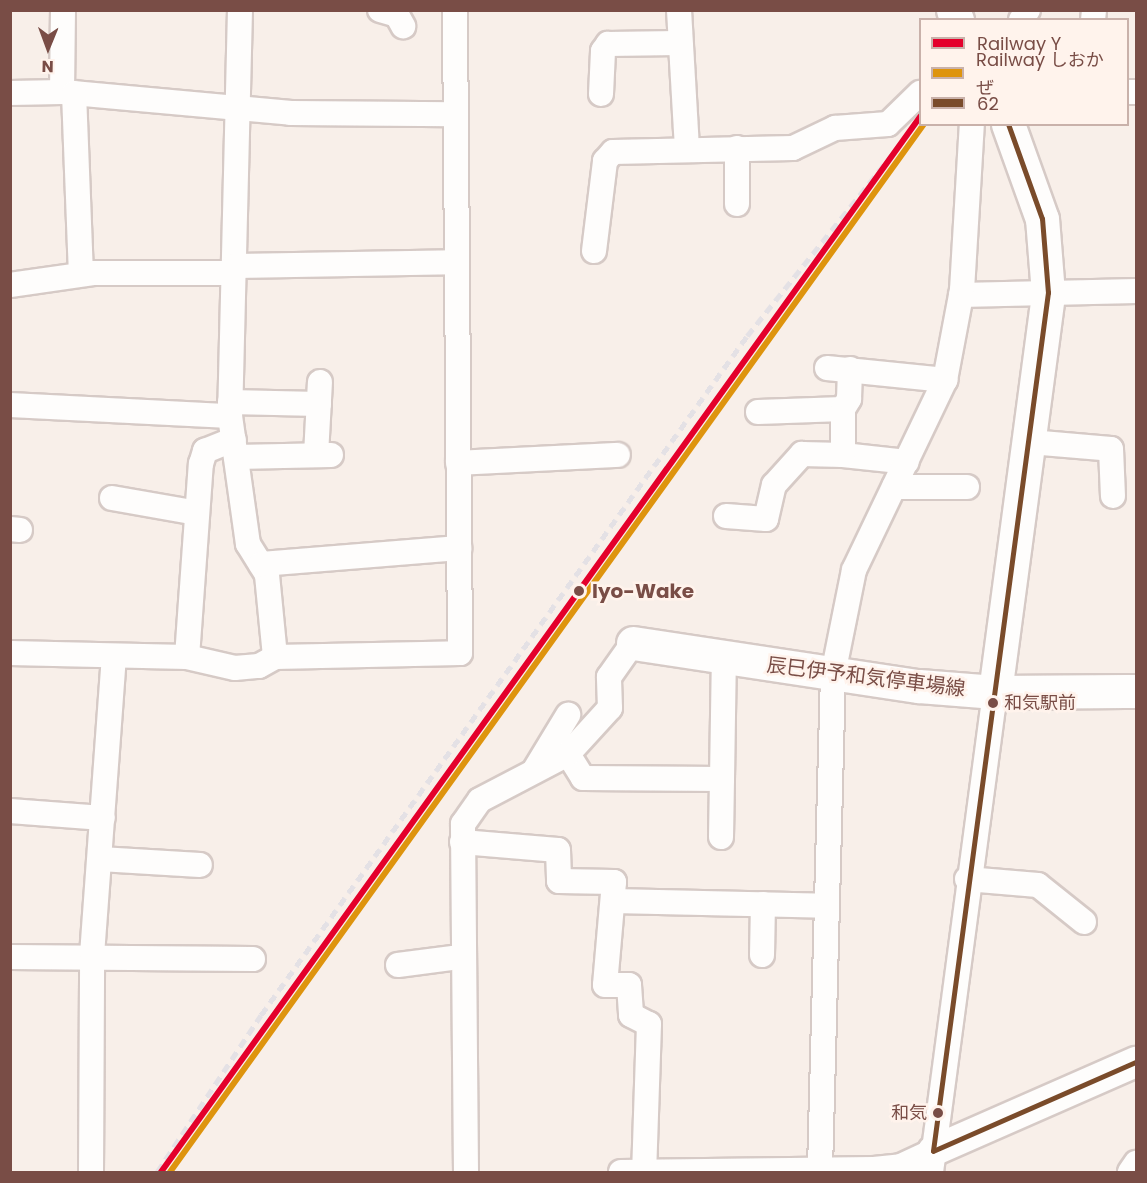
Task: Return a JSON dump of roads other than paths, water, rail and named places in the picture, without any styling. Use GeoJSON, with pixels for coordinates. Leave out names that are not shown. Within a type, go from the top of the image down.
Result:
{"type":"FeatureCollection","features":[{"type":"Feature","properties":{"kind":"main road"},"geometry":{"type":"LineString","coordinates":[[995,692],[1048,293],[1042,219],[1009,126]]}},
{"type":"Feature","properties":{"kind":"main road","name":"辰巳伊予和気停車場線"},"geometry":{"type":"LineString","coordinates":[[633,643],[833,674],[995,692],[1137,692]]}},
{"type":"Feature","properties":{"kind":"street"},"geometry":{"type":"LineString","coordinates":[[63,10],[81,274]]}},
{"type":"Feature","properties":{"kind":"street"},"geometry":{"type":"LineString","coordinates":[[240,10],[241,110],[234,270],[232,429],[248,544],[261,564],[275,657]]}},
{"type":"Feature","properties":{"kind":"street"},"geometry":{"type":"LineString","coordinates":[[380,10],[397,15],[403,26]]}},
{"type":"Feature","properties":{"kind":"street"},"geometry":{"type":"LineString","coordinates":[[10,653],[187,657],[235,668],[259,666],[275,657],[460,653],[454,114],[455,10]]}},
{"type":"Feature","properties":{"kind":"street"},"geometry":{"type":"LineString","coordinates":[[679,10],[678,44],[686,60],[687,148]]}},
{"type":"Feature","properties":{"kind":"street"},"geometry":{"type":"LineString","coordinates":[[602,94],[603,51],[608,44],[678,44]]}},
{"type":"Feature","properties":{"kind":"street"},"geometry":{"type":"LineString","coordinates":[[10,93],[68,92],[241,110],[454,114]]}},
{"type":"Feature","properties":{"kind":"street"},"geometry":{"type":"LineString","coordinates":[[594,250],[607,156],[687,148],[793,148],[835,128],[888,124],[919,95]]}},
{"type":"Feature","properties":{"kind":"street"},"geometry":{"type":"LineString","coordinates":[[820,1170],[833,674],[854,570],[945,380],[961,295],[972,126]]}},
{"type":"Feature","properties":{"kind":"street"},"geometry":{"type":"LineString","coordinates":[[737,148],[737,204]]}},
{"type":"Feature","properties":{"kind":"street"},"geometry":{"type":"LineString","coordinates":[[10,285],[81,274],[456,262]]}},
{"type":"Feature","properties":{"kind":"street"},"geometry":{"type":"LineString","coordinates":[[961,295],[1137,291]]}},
{"type":"Feature","properties":{"kind":"street"},"geometry":{"type":"LineString","coordinates":[[843,455],[843,409],[849,399],[839,368],[945,380]]}},
{"type":"Feature","properties":{"kind":"street"},"geometry":{"type":"LineString","coordinates":[[10,405],[232,429],[324,455],[320,393],[232,429],[205,451],[197,513],[187,657]]}},
{"type":"Feature","properties":{"kind":"street"},"geometry":{"type":"LineString","coordinates":[[758,412],[843,409]]}},
{"type":"Feature","properties":{"kind":"street"},"geometry":{"type":"LineString","coordinates":[[1030,442],[1111,449],[1113,496]]}},
{"type":"Feature","properties":{"kind":"street"},"geometry":{"type":"LineString","coordinates":[[726,516],[766,519],[774,485],[802,454],[843,455],[907,462]]}},
{"type":"Feature","properties":{"kind":"street"},"geometry":{"type":"LineString","coordinates":[[458,463],[618,455]]}},
{"type":"Feature","properties":{"kind":"street"},"geometry":{"type":"LineString","coordinates":[[894,487],[967,487]]}},
{"type":"Feature","properties":{"kind":"street"},"geometry":{"type":"LineString","coordinates":[[112,498],[197,513]]}},
{"type":"Feature","properties":{"kind":"street"},"geometry":{"type":"LineString","coordinates":[[261,564],[459,548]]}},
{"type":"Feature","properties":{"kind":"street"},"geometry":{"type":"LineString","coordinates":[[466,1173],[460,957],[463,824],[480,801],[568,754],[610,708],[609,677],[633,643]]}},
{"type":"Feature","properties":{"kind":"street"},"geometry":{"type":"LineString","coordinates":[[92,1173],[92,955],[114,657]]}},
{"type":"Feature","properties":{"kind":"street"},"geometry":{"type":"LineString","coordinates":[[721,837],[724,658]]}},
{"type":"Feature","properties":{"kind":"street"},"geometry":{"type":"LineString","coordinates":[[932,1162],[967,879],[995,692]]}},
{"type":"Feature","properties":{"kind":"street"},"geometry":{"type":"LineString","coordinates":[[534,771],[568,715]]}},
{"type":"Feature","properties":{"kind":"street"},"geometry":{"type":"LineString","coordinates":[[568,754],[583,778],[722,779]]}},
{"type":"Feature","properties":{"kind":"street"},"geometry":{"type":"LineString","coordinates":[[10,811],[103,819]]}},
{"type":"Feature","properties":{"kind":"street"},"geometry":{"type":"LineString","coordinates":[[462,842],[558,850],[559,881],[614,882],[605,985],[629,985],[631,1015],[648,1024],[644,1172]]}},
{"type":"Feature","properties":{"kind":"street"},"geometry":{"type":"LineString","coordinates":[[100,859],[200,865]]}},
{"type":"Feature","properties":{"kind":"street"},"geometry":{"type":"LineString","coordinates":[[967,879],[1038,885],[1084,922]]}},
{"type":"Feature","properties":{"kind":"street"},"geometry":{"type":"LineString","coordinates":[[613,902],[826,906]]}},
{"type":"Feature","properties":{"kind":"street"},"geometry":{"type":"LineString","coordinates":[[762,955],[763,904]]}},
{"type":"Feature","properties":{"kind":"street"},"geometry":{"type":"LineString","coordinates":[[10,957],[92,955],[253,959]]}},
{"type":"Feature","properties":{"kind":"street"},"geometry":{"type":"LineString","coordinates":[[398,965],[460,957]]}},
{"type":"Feature","properties":{"kind":"street"},"geometry":{"type":"LineString","coordinates":[[621,1173],[820,1170],[932,1162],[1137,1062]]}},
{"type":"Feature","properties":{"kind":"street"},"geometry":{"type":"LineString","coordinates":[[1130,1173],[1137,1163]]}},
{"type":"Feature","properties":{"kind":"railway"},"geometry":{"type":"LineString","coordinates":[[157,1172],[261,1015],[747,336],[908,134]]}},
{"type":"Feature","properties":{"kind":"rail line","name":"Y"},"geometry":{"type":"LineString","coordinates":[[161,1172],[919,118]]}},
{"type":"Feature","properties":{"kind":"rail line","name":"しおかぜ"},"geometry":{"type":"LineString","coordinates":[[170,1172],[923,126]]}},
{"type":"Feature","properties":{"kind":"place","name":"Iyo-Wake"},"geometry":{"type":"Point","coordinates":[579,591]}},
{"type":"Feature","properties":{"kind":"place","name":"和気駅前"},"geometry":{"type":"Point","coordinates":[993,703]}},
{"type":"Feature","properties":{"kind":"place","name":"和気"},"geometry":{"type":"Point","coordinates":[938,1113]}}]}
